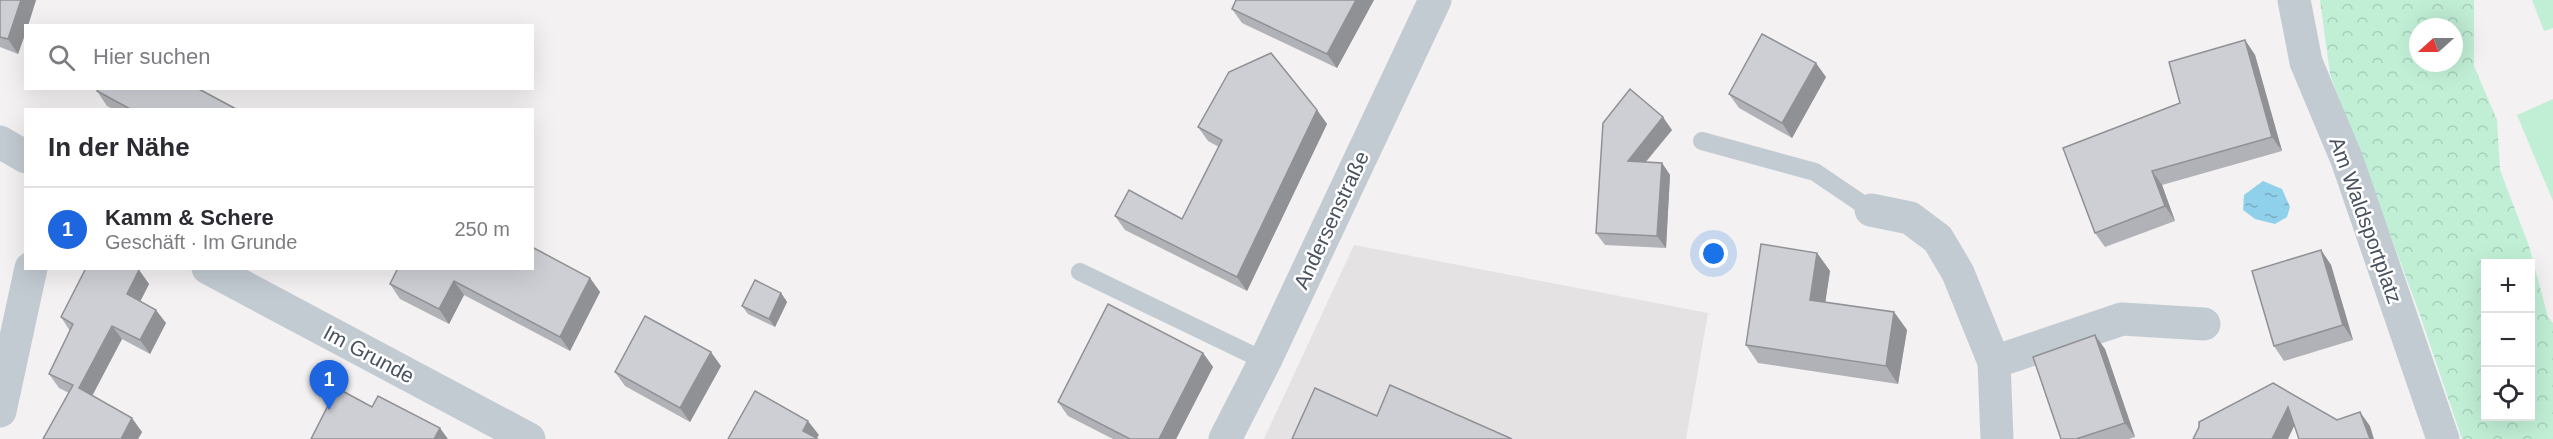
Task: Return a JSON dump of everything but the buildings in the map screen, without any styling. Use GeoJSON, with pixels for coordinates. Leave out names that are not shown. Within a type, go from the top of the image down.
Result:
{"type":"FeatureCollection","features":[{"type":"Feature","properties":{"kind":"street","name":"Andersenstraße"},"geometry":{"type":"LineString","coordinates":[[1225,439],[1265,361],[1435,0]]}},
{"type":"Feature","properties":{"kind":"street","name":"Am Waldsportplatz"},"geometry":{"type":"LineString","coordinates":[[2294,0],[2306,62],[2347,160],[2443,439]]}},
{"type":"Feature","properties":{"kind":"street"},"geometry":{"type":"LineString","coordinates":[[0,142],[24,156]]}},
{"type":"Feature","properties":{"kind":"street"},"geometry":{"type":"LineString","coordinates":[[1870,210],[1910,218],[1938,239],[1958,273],[1994,362],[1997,439]]}},
{"type":"Feature","properties":{"kind":"street"},"geometry":{"type":"LineString","coordinates":[[0,411],[31,270]]}},
{"type":"Feature","properties":{"kind":"street","name":"Im Grunde"},"geometry":{"type":"LineString","coordinates":[[212,270],[512,435]]}},
{"type":"Feature","properties":{"kind":"street"},"geometry":{"type":"LineString","coordinates":[[1994,362],[2122,319],[2204,324]]}},
{"type":"Feature","properties":{"kind":"lane"},"geometry":{"type":"LineString","coordinates":[[1702,141],[1815,172],[1870,210]]}},
{"type":"Feature","properties":{"kind":"lane"},"geometry":{"type":"LineString","coordinates":[[1080,272],[1265,361]]}},
{"type":"Feature","properties":{"kind":"shaded area"},"geometry":{"type":"Polygon","coordinates":[[[1354,245],[1708,313],[1686,439],[1264,439],[1354,245]]]}},
{"type":"Feature","properties":{"kind":"green space"},"geometry":{"type":"Polygon","coordinates":[[[2320,0],[2474,0],[2474,66],[2497,120],[2500,170],[2532,259],[2481,259],[2481,421],[2535,421],[2535,268],[2548,317],[2553,323],[2553,439],[2462,439],[2419,312],[2330,74],[2320,0]]]}},
{"type":"Feature","properties":{"kind":"green space"},"geometry":{"type":"Polygon","coordinates":[[[2532,0],[2553,0],[2553,28],[2544,31],[2532,0]]]}},
{"type":"Feature","properties":{"kind":"green space"},"geometry":{"type":"Polygon","coordinates":[[[2553,99],[2553,201],[2517,115],[2553,99]]]}},
{"type":"Feature","properties":{"kind":"water"},"geometry":{"type":"Polygon","coordinates":[[[2263,181],[2282,189],[2290,207],[2287,217],[2275,224],[2255,219],[2243,210],[2244,195],[2263,181]]]}},
{"type":"Feature","properties":{"kind":"place","name":"Kamm & Schere"},"geometry":{"type":"Point","coordinates":[329,410]}}]}
